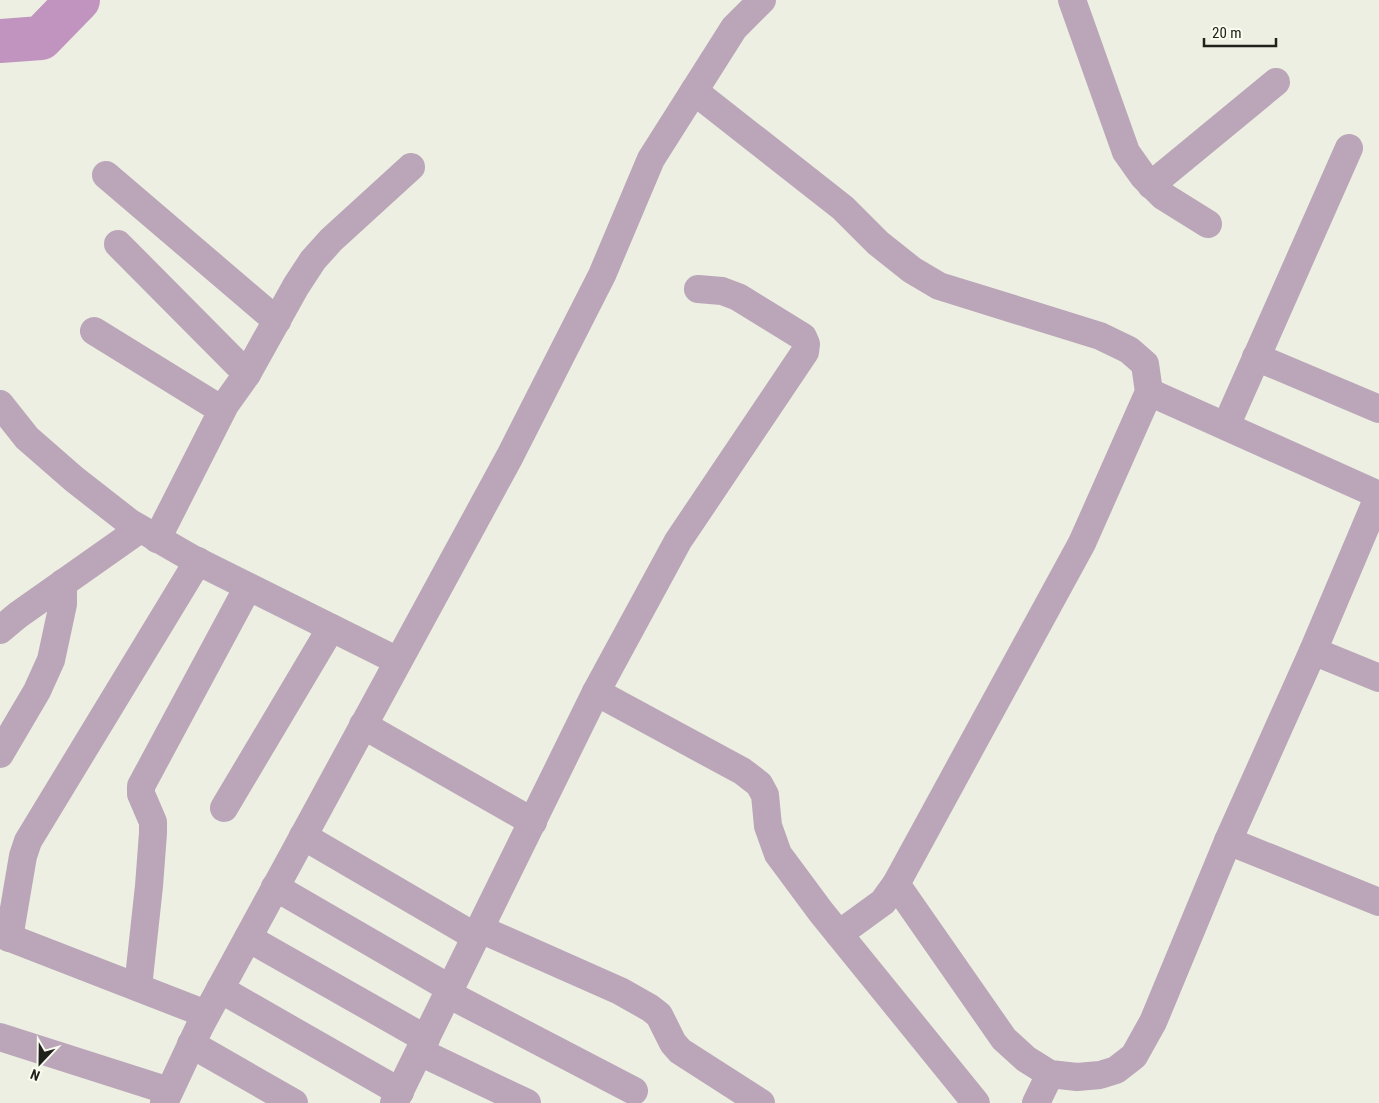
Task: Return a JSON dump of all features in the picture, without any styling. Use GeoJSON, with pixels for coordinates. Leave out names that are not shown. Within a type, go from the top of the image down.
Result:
{"type":"FeatureCollection","features":[{"type":"Feature","properties":{"kind":"street"},"geometry":{"type":"LineString","coordinates":[[0,1037],[166,1097],[206,1014],[510,456],[602,275],[651,159],[734,28],[762,0]]}},
{"type":"Feature","properties":{"kind":"street"},"geometry":{"type":"LineString","coordinates":[[1072,0],[1126,152],[1143,176],[1163,196],[1208,224]]}},
{"type":"Feature","properties":{"kind":"street"},"geometry":{"type":"LineString","coordinates":[[1152,184],[1276,82]]}},
{"type":"Feature","properties":{"kind":"street"},"geometry":{"type":"LineString","coordinates":[[694,91],[843,208],[878,243],[912,270],[939,286],[1100,336],[1129,350],[1145,364],[1149,392],[1082,543],[889,893],[844,930]]}},
{"type":"Feature","properties":{"kind":"street"},"geometry":{"type":"LineString","coordinates":[[1226,426],[1349,148]]}},
{"type":"Feature","properties":{"kind":"street"},"geometry":{"type":"LineString","coordinates":[[0,630],[63,583],[149,534],[204,444],[222,410],[247,374],[309,266],[331,240],[411,167]]}},
{"type":"Feature","properties":{"kind":"street"},"geometry":{"type":"LineString","coordinates":[[106,175],[277,321]]}},
{"type":"Feature","properties":{"kind":"street"},"geometry":{"type":"LineString","coordinates":[[118,244],[247,374]]}},
{"type":"Feature","properties":{"kind":"street"},"geometry":{"type":"LineString","coordinates":[[220,989],[397,1098],[596,692],[678,542],[805,352],[806,344],[803,337],[738,297],[722,291],[698,289]]}},
{"type":"Feature","properties":{"kind":"street"},"geometry":{"type":"LineString","coordinates":[[94,331],[222,410]]}},
{"type":"Feature","properties":{"kind":"street"},"geometry":{"type":"LineString","coordinates":[[1256,357],[1379,409]]}},
{"type":"Feature","properties":{"kind":"street"},"geometry":{"type":"LineString","coordinates":[[889,893],[1004,1039],[1026,1059],[1050,1074],[1078,1077],[1100,1075],[1116,1070],[1134,1056],[1153,1022],[1228,841],[1313,651],[1379,495],[1149,392]]}},
{"type":"Feature","properties":{"kind":"street"},"geometry":{"type":"LineString","coordinates":[[0,404],[27,438],[74,479],[129,522],[248,587],[398,660]]}},
{"type":"Feature","properties":{"kind":"street"},"geometry":{"type":"LineString","coordinates":[[198,561],[28,841],[4,936],[206,1014]]}},
{"type":"Feature","properties":{"kind":"street"},"geometry":{"type":"LineString","coordinates":[[0,754],[37,691],[51,660],[64,604],[63,583]]}},
{"type":"Feature","properties":{"kind":"street"},"geometry":{"type":"LineString","coordinates":[[138,987],[150,886],[153,833],[153,822],[142,794],[141,786],[248,587]]}},
{"type":"Feature","properties":{"kind":"street"},"geometry":{"type":"LineString","coordinates":[[224,808],[331,628]]}},
{"type":"Feature","properties":{"kind":"street"},"geometry":{"type":"LineString","coordinates":[[1313,651],[1379,678]]}},
{"type":"Feature","properties":{"kind":"street"},"geometry":{"type":"LineString","coordinates":[[596,692],[742,771],[759,784],[765,795],[768,826],[778,854],[844,930],[976,1103]]}},
{"type":"Feature","properties":{"kind":"street"},"geometry":{"type":"LineString","coordinates":[[363,725],[532,822]]}},
{"type":"Feature","properties":{"kind":"street"},"geometry":{"type":"LineString","coordinates":[[303,836],[478,933],[620,991],[650,1008],[659,1015],[668,1035],[680,1051],[761,1103]]}},
{"type":"Feature","properties":{"kind":"street"},"geometry":{"type":"LineString","coordinates":[[1228,841],[1379,902]]}},
{"type":"Feature","properties":{"kind":"street"},"geometry":{"type":"LineString","coordinates":[[275,887],[450,991],[634,1090]]}},
{"type":"Feature","properties":{"kind":"street"},"geometry":{"type":"LineString","coordinates":[[248,938],[423,1046],[527,1103]]}},
{"type":"Feature","properties":{"kind":"street"},"geometry":{"type":"LineString","coordinates":[[191,1044],[294,1103]]}},
{"type":"Feature","properties":{"kind":"street"},"geometry":{"type":"LineString","coordinates":[[1036,1103],[1050,1074]]}},
{"type":"Feature","properties":{"kind":"waterway"},"geometry":{"type":"LineString","coordinates":[[0,41],[41,38],[78,0]]}}]}
